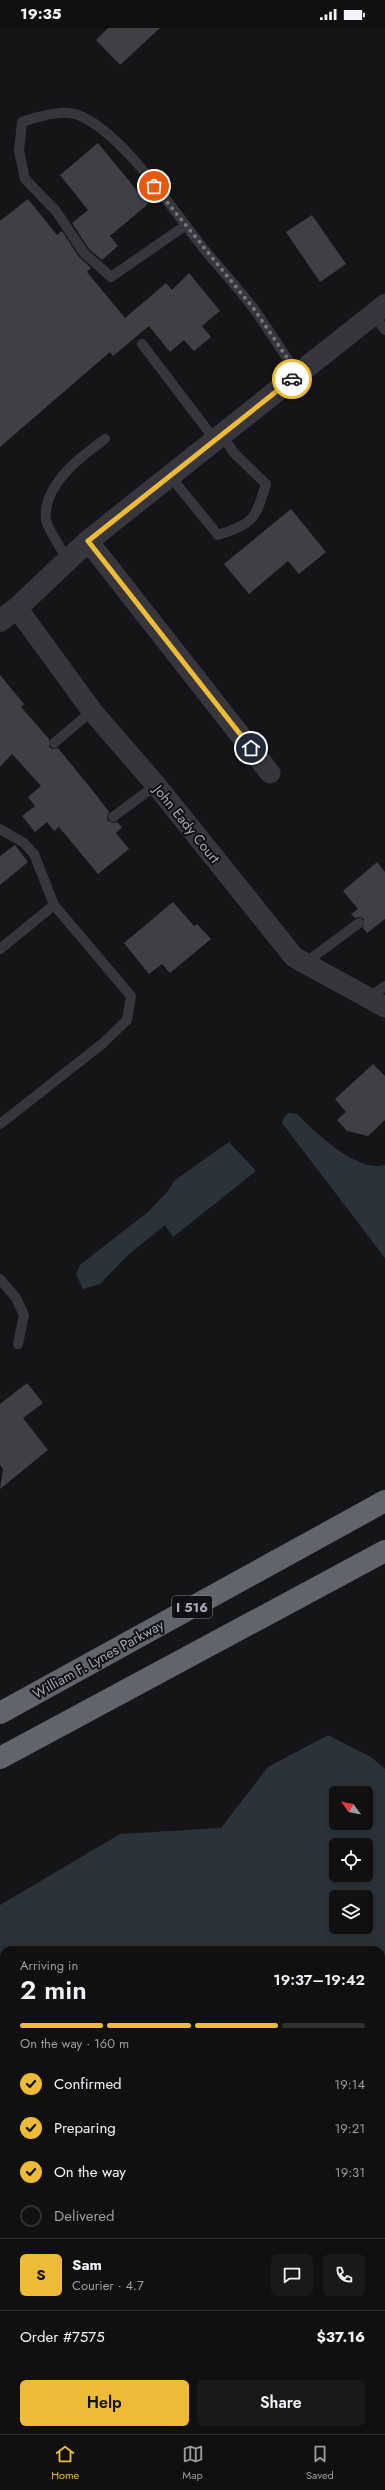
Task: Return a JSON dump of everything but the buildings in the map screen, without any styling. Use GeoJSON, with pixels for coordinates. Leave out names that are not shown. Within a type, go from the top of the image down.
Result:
{"type":"FeatureCollection","features":[{"type":"Feature","properties":{"kind":"highway","name":"William F. Lynes Parkway"},"geometry":{"type":"LineString","coordinates":[[0,1713],[385,1501]]}},
{"type":"Feature","properties":{"kind":"highway"},"geometry":{"type":"LineString","coordinates":[[0,1758],[385,1551]]}},
{"type":"Feature","properties":{"kind":"street"},"geometry":{"type":"LineString","coordinates":[[0,621],[17,608],[88,541],[298,374],[381,316]]}},
{"type":"Feature","properties":{"kind":"street"},"geometry":{"type":"LineString","coordinates":[[88,541],[270,773]]}},
{"type":"Feature","properties":{"kind":"street","name":"John Eady Court"},"geometry":{"type":"LineString","coordinates":[[17,608],[92,711],[156,785],[294,957],[380,997]]}},
{"type":"Feature","properties":{"kind":"lane"},"geometry":{"type":"LineString","coordinates":[[186,225],[111,277],[84,253],[56,211],[25,179],[19,151],[22,122],[39,115],[77,114],[102,128],[128,155],[186,225],[254,309],[298,374]]}},
{"type":"Feature","properties":{"kind":"lane"},"geometry":{"type":"LineString","coordinates":[[142,344],[219,438],[266,484],[258,509],[244,526],[218,535],[170,476]]}},
{"type":"Feature","properties":{"kind":"lane"},"geometry":{"type":"LineString","coordinates":[[68,560],[46,521],[48,502],[56,483],[92,448],[105,439]]}},
{"type":"Feature","properties":{"kind":"lane"},"geometry":{"type":"LineString","coordinates":[[54,744],[92,711]]}},
{"type":"Feature","properties":{"kind":"lane"},"geometry":{"type":"LineString","coordinates":[[113,817],[156,785]]}},
{"type":"Feature","properties":{"kind":"lane"},"geometry":{"type":"LineString","coordinates":[[0,830],[24,843],[34,854],[54,905],[131,996],[127,1020],[102,1044],[0,1124]]}},
{"type":"Feature","properties":{"kind":"lane"},"geometry":{"type":"LineString","coordinates":[[0,949],[54,905]]}},
{"type":"Feature","properties":{"kind":"lane"},"geometry":{"type":"LineString","coordinates":[[305,963],[358,923]]}},
{"type":"Feature","properties":{"kind":"lane"},"geometry":{"type":"LineString","coordinates":[[0,1279],[16,1298],[24,1315],[18,1344]]}},
{"type":"Feature","properties":{"kind":"shaded area"},"geometry":{"type":"Polygon","coordinates":[[[288,1113],[297,1114],[326,1141],[350,1157],[362,1163],[374,1166],[385,1165],[385,1258],[282,1123],[284,1117],[288,1113]]]}},
{"type":"Feature","properties":{"kind":"shaded area"},"geometry":{"type":"Polygon","coordinates":[[[229,1142],[256,1171],[173,1237],[165,1225],[128,1255],[100,1284],[83,1289],[76,1274],[80,1265],[149,1211],[167,1192],[175,1180],[229,1142]]]}},
{"type":"Feature","properties":{"kind":"shaded area"},"geometry":{"type":"Polygon","coordinates":[[[328,1735],[371,1757],[385,1769],[385,1946],[0,1946],[0,1905],[120,1834],[221,1828],[268,1767],[328,1735]]]}},
{"type":"Feature","properties":{"kind":"way so far"},"geometry":{"type":"LineString","coordinates":[[154,186],[254,309],[298,374],[292,379]]}},
{"type":"Feature","properties":{"kind":"route"},"geometry":{"type":"LineString","coordinates":[[251,748],[88,541],[292,379]]}}]}
